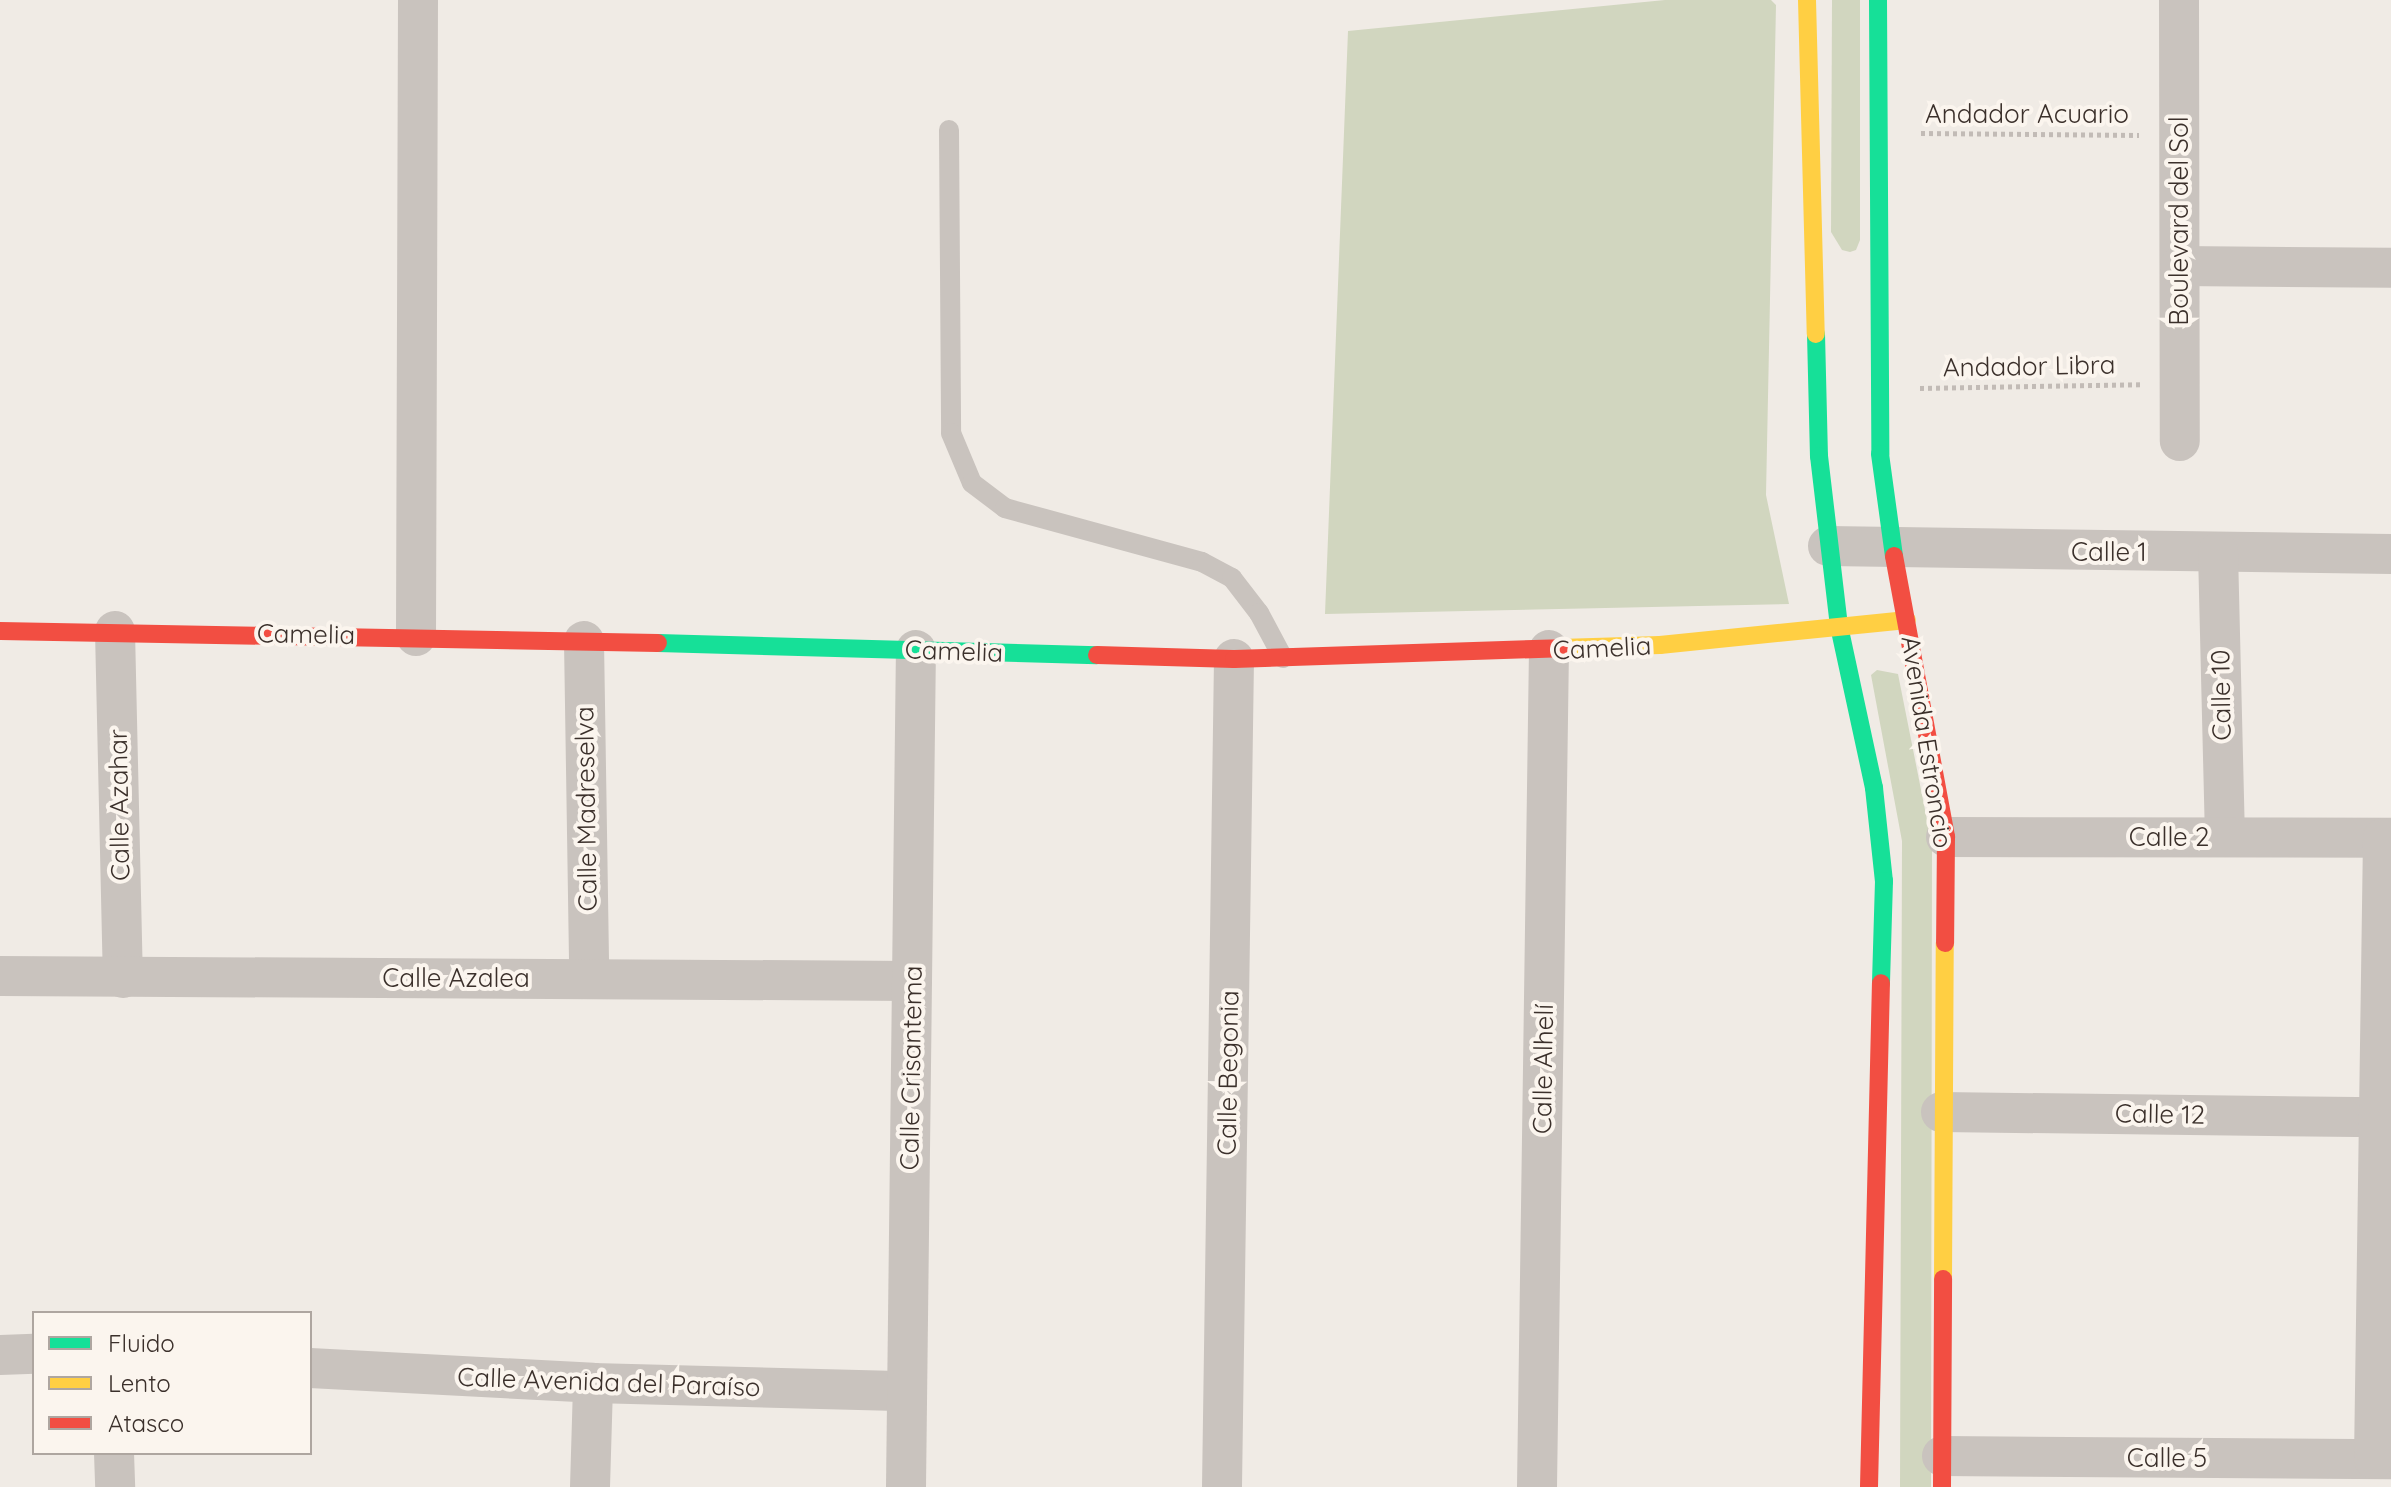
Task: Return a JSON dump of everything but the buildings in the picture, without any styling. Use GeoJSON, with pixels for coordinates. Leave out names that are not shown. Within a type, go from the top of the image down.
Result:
{"type":"FeatureCollection","features":[{"type":"Feature","properties":{"kind":"street"},"geometry":{"type":"LineString","coordinates":[[416,636],[418,0]]}},
{"type":"Feature","properties":{"kind":"street"},"geometry":{"type":"LineString","coordinates":[[1807,0],[1819,456],[1839,626],[1874,788],[1884,881],[1869,1487]]}},
{"type":"Feature","properties":{"kind":"street","name":"Avenida Estroncio"},"geometry":{"type":"LineString","coordinates":[[1878,0],[1876,133],[1880,454],[1893,550],[1946,837],[1941,1112],[1942,1472]]}},
{"type":"Feature","properties":{"kind":"street","name":"Boulevard del Sol"},"geometry":{"type":"LineString","coordinates":[[2179,0],[2180,441]]}},
{"type":"Feature","properties":{"kind":"street"},"geometry":{"type":"LineString","coordinates":[[2180,266],[2391,268]]}},
{"type":"Feature","properties":{"kind":"street","name":"Calle 1"},"geometry":{"type":"LineString","coordinates":[[1828,546],[1893,550],[2391,554]]}},
{"type":"Feature","properties":{"kind":"street","name":"Calle 10"},"geometry":{"type":"LineString","coordinates":[[2218,552],[2225,837]]}},
{"type":"Feature","properties":{"kind":"street","name":"Camelia"},"geometry":{"type":"LineString","coordinates":[[0,631],[416,636],[1234,659],[1549,650],[1907,620]]}},
{"type":"Feature","properties":{"kind":"street","name":"Calle Azahar"},"geometry":{"type":"LineString","coordinates":[[115,631],[123,978]]}},
{"type":"Feature","properties":{"kind":"street","name":"Calle Madreselva"},"geometry":{"type":"LineString","coordinates":[[584,641],[589,978]]}},
{"type":"Feature","properties":{"kind":"street","name":"Calle Crisantema"},"geometry":{"type":"LineString","coordinates":[[906,1487],[916,650]]}},
{"type":"Feature","properties":{"kind":"street","name":"Calle Alhelí"},"geometry":{"type":"LineString","coordinates":[[1537,1487],[1549,650]]}},
{"type":"Feature","properties":{"kind":"street","name":"Calle Begonia"},"geometry":{"type":"LineString","coordinates":[[1222,1487],[1234,659]]}},
{"type":"Feature","properties":{"kind":"street","name":"Calle 2"},"geometry":{"type":"LineString","coordinates":[[1946,837],[2387,838]]}},
{"type":"Feature","properties":{"kind":"street"},"geometry":{"type":"LineString","coordinates":[[2382,1459],[2380,1117],[2387,838]]}},
{"type":"Feature","properties":{"kind":"street","name":"Calle Azalea"},"geometry":{"type":"LineString","coordinates":[[0,976],[912,981]]}},
{"type":"Feature","properties":{"kind":"street","name":"Calle 12"},"geometry":{"type":"LineString","coordinates":[[1941,1112],[2380,1117]]}},
{"type":"Feature","properties":{"kind":"street"},"geometry":{"type":"LineString","coordinates":[[0,1355],[32,1354]]}},
{"type":"Feature","properties":{"kind":"street","name":"Calle Avenida del Paraíso"},"geometry":{"type":"LineString","coordinates":[[312,1368],[593,1383],[907,1391]]}},
{"type":"Feature","properties":{"kind":"street"},"geometry":{"type":"LineString","coordinates":[[590,1487],[593,1383]]}},
{"type":"Feature","properties":{"kind":"street"},"geometry":{"type":"LineString","coordinates":[[114,1455],[115,1487]]}},
{"type":"Feature","properties":{"kind":"street","name":"Calle 5"},"geometry":{"type":"LineString","coordinates":[[1942,1472],[2382,1459]]}},
{"type":"Feature","properties":{"kind":"lane"},"geometry":{"type":"LineString","coordinates":[[949,130],[951,433],[972,483],[1005,508],[1202,562],[1232,578],[1259,613],[1283,658]]}},
{"type":"Feature","properties":{"kind":"path","name":"Andador Acuario"},"geometry":{"type":"LineString","coordinates":[[1876,133],[2178,135]]}},
{"type":"Feature","properties":{"kind":"path","name":"Andador Libra"},"geometry":{"type":"LineString","coordinates":[[1879,388],[2180,383]]}},
{"type":"Feature","properties":{"kind":"green space"},"geometry":{"type":"Polygon","coordinates":[[[1665,0],[1771,0],[1776,5],[1766,495],[1789,604],[1325,614],[1348,31],[1665,0]]]}},
{"type":"Feature","properties":{"kind":"green space"},"geometry":{"type":"Polygon","coordinates":[[[1832,0],[1860,0],[1860,240],[1856,250],[1850,252],[1842,250],[1831,232],[1832,0]]]}},
{"type":"Feature","properties":{"kind":"green space"},"geometry":{"type":"Polygon","coordinates":[[[1877,670],[1898,674],[1932,845],[1931,1487],[1900,1487],[1902,841],[1871,675],[1877,670]]]}},
{"type":"Feature","properties":{"kind":"traffic: fast"},"geometry":{"type":"LineString","coordinates":[[1878,0],[1880,454],[1894,556]]}},
{"type":"Feature","properties":{"kind":"traffic: fast"},"geometry":{"type":"LineString","coordinates":[[1816,334],[1819,456],[1839,626],[1874,788],[1884,881],[1881,983]]}},
{"type":"Feature","properties":{"kind":"traffic: fast"},"geometry":{"type":"LineString","coordinates":[[658,643],[1097,655]]}},
{"type":"Feature","properties":{"kind":"traffic: slow"},"geometry":{"type":"LineString","coordinates":[[1807,0],[1816,334]]}},
{"type":"Feature","properties":{"kind":"traffic: slow"},"geometry":{"type":"LineString","coordinates":[[1560,648],[1660,645],[1907,620]]}},
{"type":"Feature","properties":{"kind":"traffic: slow"},"geometry":{"type":"LineString","coordinates":[[1943,1279],[1945,943]]}},
{"type":"Feature","properties":{"kind":"traffic: jam"},"geometry":{"type":"LineString","coordinates":[[1894,556],[1946,837],[1945,943]]}},
{"type":"Feature","properties":{"kind":"traffic: jam"},"geometry":{"type":"LineString","coordinates":[[0,631],[658,643]]}},
{"type":"Feature","properties":{"kind":"traffic: jam"},"geometry":{"type":"LineString","coordinates":[[1097,655],[1234,659],[1560,648]]}},
{"type":"Feature","properties":{"kind":"traffic: jam"},"geometry":{"type":"LineString","coordinates":[[1869,1487],[1881,983]]}},
{"type":"Feature","properties":{"kind":"traffic: jam"},"geometry":{"type":"LineString","coordinates":[[1942,1487],[1943,1279]]}}]}
